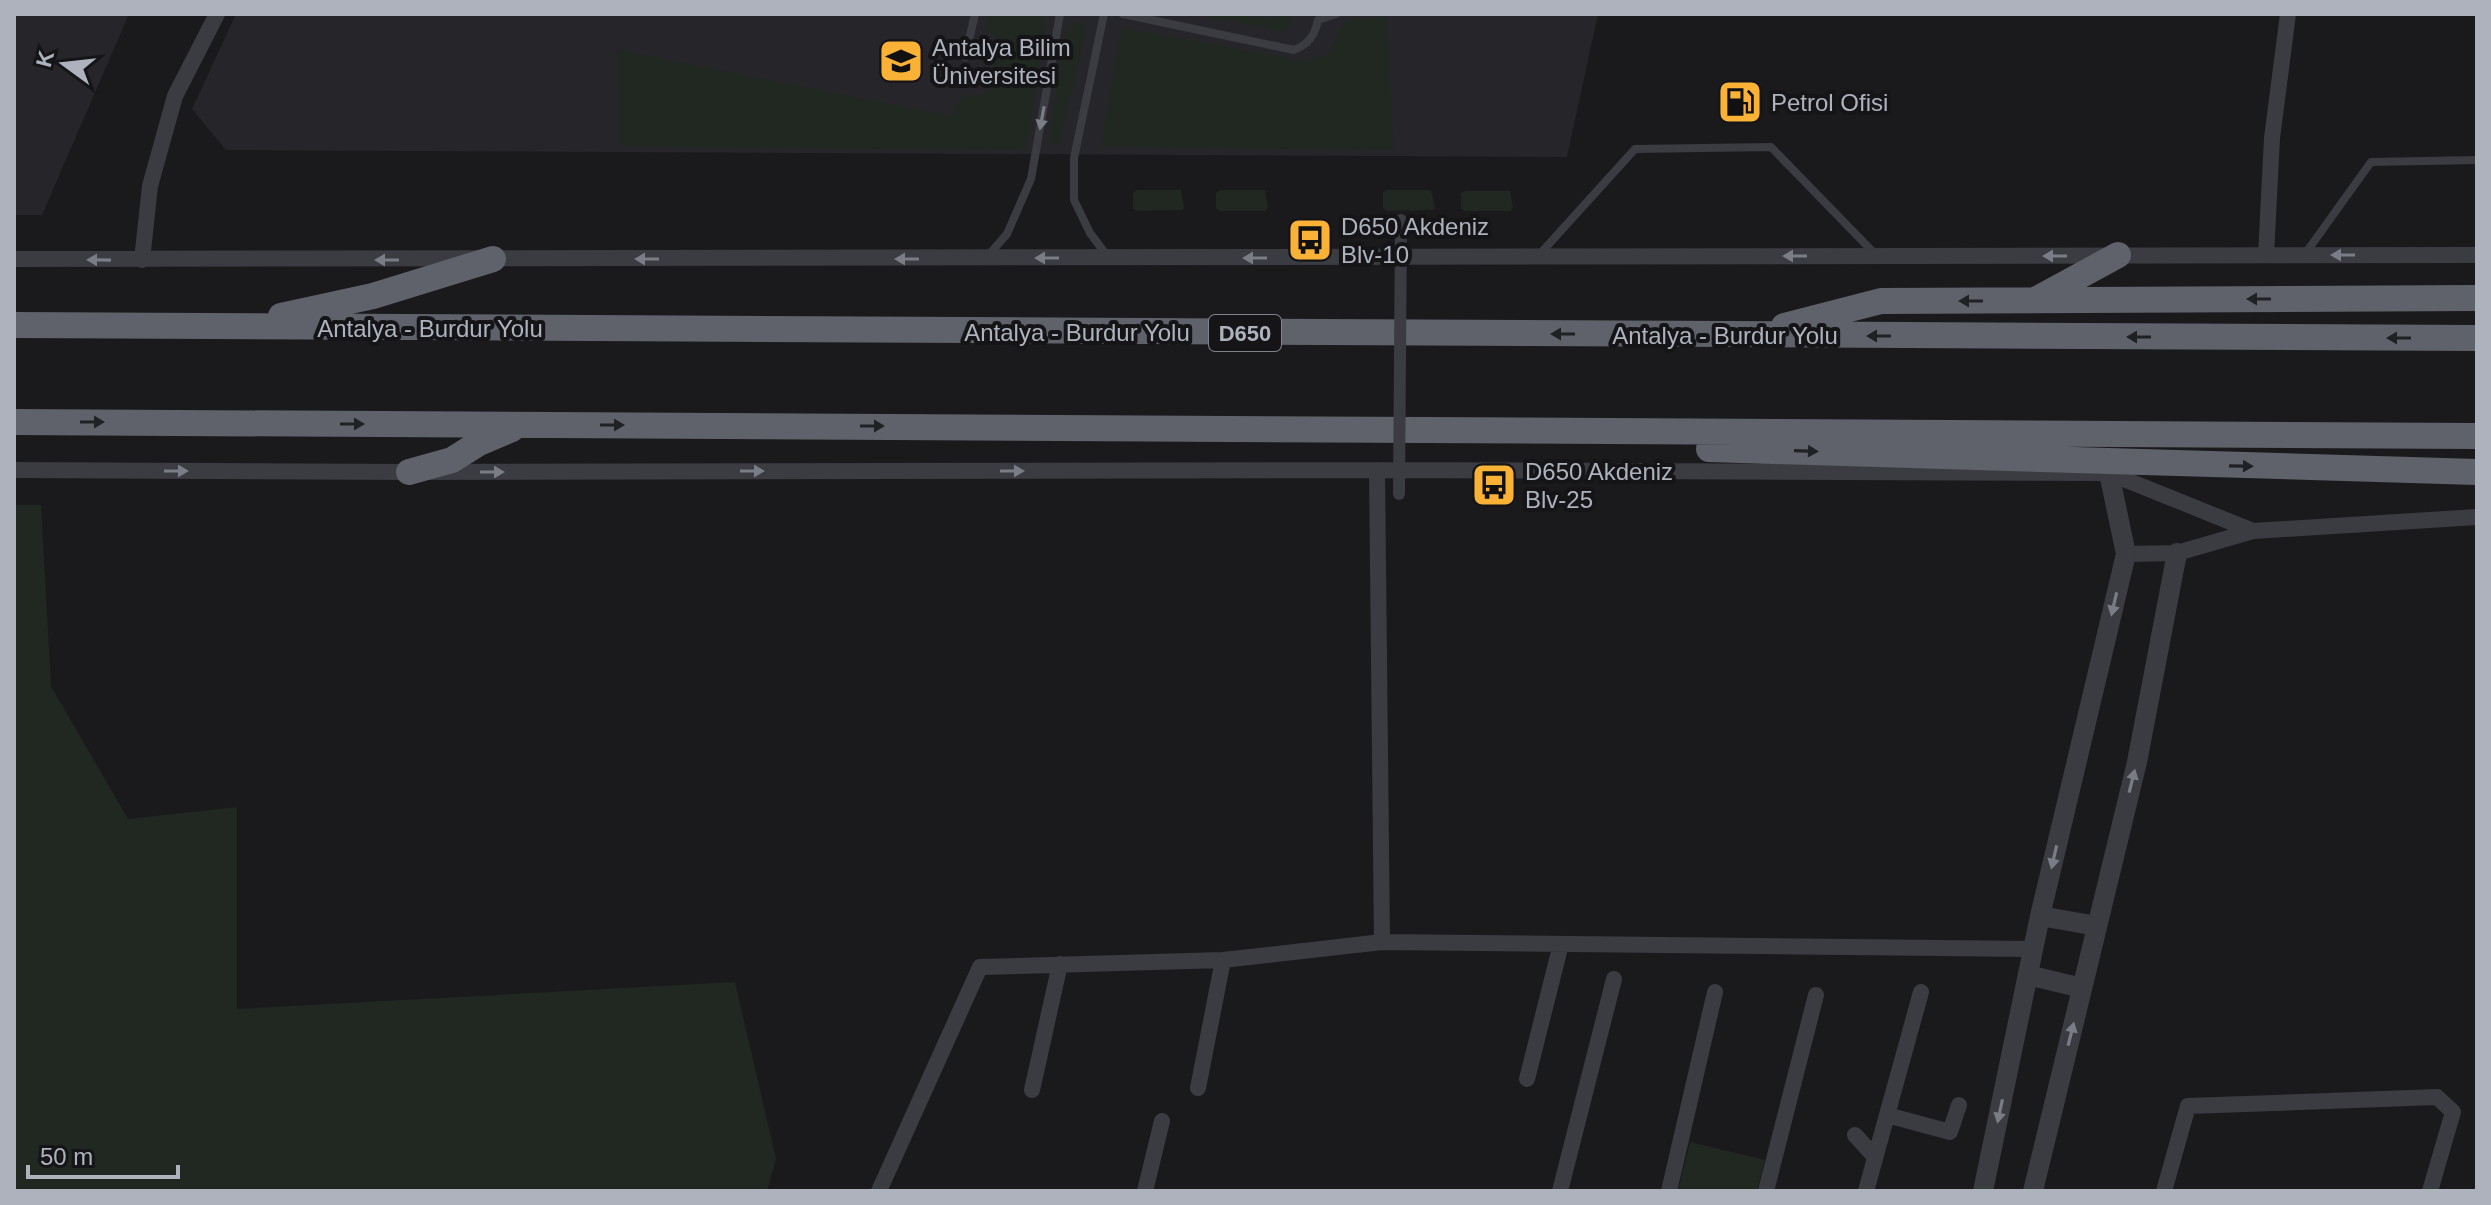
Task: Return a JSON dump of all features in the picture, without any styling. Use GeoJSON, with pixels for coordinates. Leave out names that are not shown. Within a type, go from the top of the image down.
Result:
{"type":"FeatureCollection","features":[{"type":"Feature","properties":{"kind":"highway"},"geometry":{"type":"LineString","coordinates":[[2034,301],[2118,255]]}},
{"type":"Feature","properties":{"kind":"highway"},"geometry":{"type":"LineString","coordinates":[[232,327],[373,296],[493,259]]}},
{"type":"Feature","properties":{"kind":"highway"},"geometry":{"type":"LineString","coordinates":[[1746,335],[1881,301],[2477,298]]}},
{"type":"Feature","properties":{"kind":"highway","name":"Antalya - Burdur Yolu"},"geometry":{"type":"LineString","coordinates":[[14,325],[2477,338]]}},
{"type":"Feature","properties":{"kind":"highway"},"geometry":{"type":"LineString","coordinates":[[14,422],[2477,436]]}},
{"type":"Feature","properties":{"kind":"highway"},"geometry":{"type":"LineString","coordinates":[[409,472],[452,460],[479,443],[523,425]]}},
{"type":"Feature","properties":{"kind":"highway"},"geometry":{"type":"LineString","coordinates":[[1477,430],[1571,444],[2477,472]]}},
{"type":"Feature","properties":{"kind":"street"},"geometry":{"type":"LineString","coordinates":[[142,260],[150,186],[175,96],[217,14]]}},
{"type":"Feature","properties":{"kind":"street"},"geometry":{"type":"LineString","coordinates":[[2266,255],[2272,138],[2288,14]]}},
{"type":"Feature","properties":{"kind":"street"},"geometry":{"type":"LineString","coordinates":[[1399,494],[1401,220]]}},
{"type":"Feature","properties":{"kind":"street"},"geometry":{"type":"LineString","coordinates":[[14,259],[2477,255]]}},
{"type":"Feature","properties":{"kind":"street"},"geometry":{"type":"LineString","coordinates":[[14,470],[2109,473],[2253,531]]}},
{"type":"Feature","properties":{"kind":"street"},"geometry":{"type":"LineString","coordinates":[[1377,470],[1382,942]]}},
{"type":"Feature","properties":{"kind":"street"},"geometry":{"type":"LineString","coordinates":[[1983,1191],[2040,916],[2126,554],[2109,473]]}},
{"type":"Feature","properties":{"kind":"street"},"geometry":{"type":"LineString","coordinates":[[2126,554],[2177,553],[2253,531],[2477,517]]}},
{"type":"Feature","properties":{"kind":"street"},"geometry":{"type":"LineString","coordinates":[[2033,1191],[2137,762],[2177,553]]}},
{"type":"Feature","properties":{"kind":"street"},"geometry":{"type":"LineString","coordinates":[[2040,916],[2097,926]]}},
{"type":"Feature","properties":{"kind":"street"},"geometry":{"type":"LineString","coordinates":[[879,1191],[980,967],[1223,960],[1382,942],[2033,949]]}},
{"type":"Feature","properties":{"kind":"street"},"geometry":{"type":"LineString","coordinates":[[1527,1079],[1561,944]]}},
{"type":"Feature","properties":{"kind":"street"},"geometry":{"type":"LineString","coordinates":[[1198,1088],[1223,960]]}},
{"type":"Feature","properties":{"kind":"street"},"geometry":{"type":"LineString","coordinates":[[1032,1090],[1060,964]]}},
{"type":"Feature","properties":{"kind":"street"},"geometry":{"type":"LineString","coordinates":[[2028,975],[2082,988]]}},
{"type":"Feature","properties":{"kind":"street"},"geometry":{"type":"LineString","coordinates":[[1560,1191],[1614,979]]}},
{"type":"Feature","properties":{"kind":"street"},"geometry":{"type":"LineString","coordinates":[[1669,1191],[1715,992]]}},
{"type":"Feature","properties":{"kind":"street"},"geometry":{"type":"LineString","coordinates":[[1866,1191],[1921,992]]}},
{"type":"Feature","properties":{"kind":"street"},"geometry":{"type":"LineString","coordinates":[[1766,1191],[1816,995]]}},
{"type":"Feature","properties":{"kind":"street"},"geometry":{"type":"LineString","coordinates":[[2164,1191],[2188,1106],[2437,1097],[2453,1112],[2430,1191]]}},
{"type":"Feature","properties":{"kind":"street"},"geometry":{"type":"LineString","coordinates":[[1887,1115],[1950,1132],[1959,1105]]}},
{"type":"Feature","properties":{"kind":"street"},"geometry":{"type":"LineString","coordinates":[[1145,1191],[1162,1121]]}},
{"type":"Feature","properties":{"kind":"street"},"geometry":{"type":"LineString","coordinates":[[1855,1135],[1875,1157]]}},
{"type":"Feature","properties":{"kind":"lane"},"geometry":{"type":"LineString","coordinates":[[965,57],[975,14]]}},
{"type":"Feature","properties":{"kind":"lane"},"geometry":{"type":"LineString","coordinates":[[985,258],[1007,234],[1031,179],[1060,14]]}},
{"type":"Feature","properties":{"kind":"lane"},"geometry":{"type":"LineString","coordinates":[[1104,14],[1074,158],[1074,200],[1090,233],[1109,258]]}},
{"type":"Feature","properties":{"kind":"lane"},"geometry":{"type":"LineString","coordinates":[[1123,14],[1294,50],[1305,46],[1316,31],[1318,20],[1336,14]]}},
{"type":"Feature","properties":{"kind":"lane"},"geometry":{"type":"LineString","coordinates":[[1537,257],[1635,149],[1771,147],[1878,256]]}},
{"type":"Feature","properties":{"kind":"lane"},"geometry":{"type":"LineString","coordinates":[[2305,255],[2371,162],[2477,160]]}},
{"type":"Feature","properties":{"kind":"shaded area"},"geometry":{"type":"Polygon","coordinates":[[[14,14],[129,14],[42,215],[14,215],[14,14]]]}},
{"type":"Feature","properties":{"kind":"shaded area","name":"Antalya Bilim Üniversitesi"},"geometry":{"type":"Polygon","coordinates":[[[236,14],[1598,14],[1567,157],[226,150],[192,109],[236,14]]]}},
{"type":"Feature","properties":{"kind":"shaded area"},"geometry":{"type":"Polygon","coordinates":[[[989,14],[1038,14],[1045,28],[1026,150],[620,147],[618,50],[952,116],[957,101],[971,95],[988,94],[1000,38],[984,31],[989,14]]]}},
{"type":"Feature","properties":{"kind":"shaded area"},"geometry":{"type":"Polygon","coordinates":[[[1191,14],[1244,14],[1271,19],[1274,18],[1273,14],[1290,14],[1292,21],[1286,30],[1280,31],[1191,14]]]}},
{"type":"Feature","properties":{"kind":"shaded area"},"geometry":{"type":"Polygon","coordinates":[[[1387,17],[1394,150],[1101,147],[1123,28],[1307,61],[1328,54],[1345,21],[1387,17]]]}},
{"type":"Feature","properties":{"kind":"shaded area"},"geometry":{"type":"Polygon","coordinates":[[[1074,22],[1085,26],[1085,35],[1060,142],[1054,146],[1049,139],[1065,31],[1074,22]]]}},
{"type":"Feature","properties":{"kind":"shaded area"},"geometry":{"type":"Polygon","coordinates":[[[1137,190],[1181,190],[1184,208],[1137,211],[1133,208],[1133,193],[1137,190]]]}},
{"type":"Feature","properties":{"kind":"shaded area"},"geometry":{"type":"Polygon","coordinates":[[[1221,190],[1265,190],[1268,208],[1265,211],[1220,211],[1216,208],[1216,193],[1221,190]]]}},
{"type":"Feature","properties":{"kind":"shaded area"},"geometry":{"type":"Polygon","coordinates":[[[1431,190],[1435,208],[1387,211],[1383,208],[1383,192],[1431,190]]]}},
{"type":"Feature","properties":{"kind":"shaded area"},"geometry":{"type":"Polygon","coordinates":[[[1510,191],[1513,208],[1510,211],[1465,211],[1461,208],[1461,193],[1510,191]]]}},
{"type":"Feature","properties":{"kind":"shaded area"},"geometry":{"type":"Polygon","coordinates":[[[14,505],[41,505],[51,686],[128,819],[237,807],[237,1009],[735,982],[776,1159],[767,1191],[14,1191],[14,505]]]}},
{"type":"Feature","properties":{"kind":"shaded area"},"geometry":{"type":"Polygon","coordinates":[[[1690,1142],[1765,1160],[1757,1191],[1678,1191],[1690,1142]]]}},
{"type":"Feature","properties":{"kind":"place","name":"Antalya Bilim Üniversitesi"},"geometry":{"type":"Point","coordinates":[901,61]}},
{"type":"Feature","properties":{"kind":"place","name":"Petrol Ofisi"},"geometry":{"type":"Point","coordinates":[1740,102]}},
{"type":"Feature","properties":{"kind":"place","name":"D650 Akdeniz Blv-10"},"geometry":{"type":"Point","coordinates":[1310,240]}},
{"type":"Feature","properties":{"kind":"place","name":"D650 Akdeniz Blv-25"},"geometry":{"type":"Point","coordinates":[1494,485]}}]}
